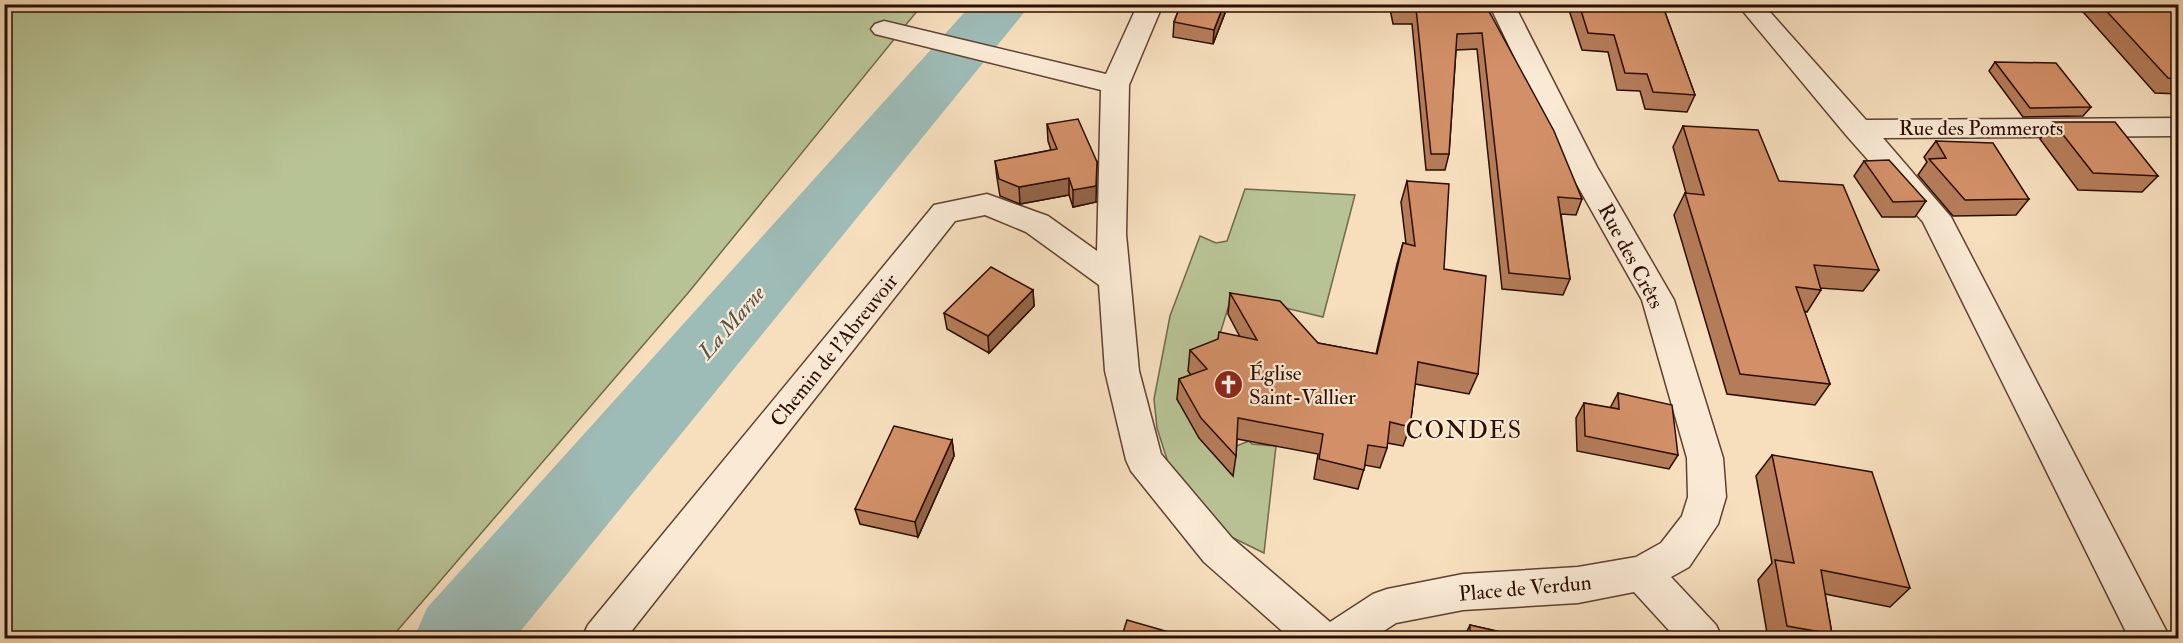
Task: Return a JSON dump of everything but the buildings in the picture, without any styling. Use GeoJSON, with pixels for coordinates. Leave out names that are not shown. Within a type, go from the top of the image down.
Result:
{"type":"FeatureCollection","features":[{"type":"Feature","properties":{"kind":"street"},"geometry":{"type":"LineString","coordinates":[[1151,4],[1115,85],[1111,234],[1122,371],[1144,460],[1218,550],[1319,639]]}},
{"type":"Feature","properties":{"kind":"street","name":"Rue des Crêts"},"geometry":{"type":"LineString","coordinates":[[1501,4],[1582,167],[1658,300],[1705,458],[1707,496],[1699,524]]}},
{"type":"Feature","properties":{"kind":"street"},"geometry":{"type":"LineString","coordinates":[[1749,4],[1936,218],[2150,639]]}},
{"type":"Feature","properties":{"kind":"street"},"geometry":{"type":"LineString","coordinates":[[884,29],[1115,85]]}},
{"type":"Feature","properties":{"kind":"street","name":"Rue des Pommerots"},"geometry":{"type":"LineString","coordinates":[[1856,129],[2178,127]]}},
{"type":"Feature","properties":{"kind":"street","name":"Chemin de l'Abreuvoir"},"geometry":{"type":"LineString","coordinates":[[602,639],[945,212],[987,204],[1037,224],[1115,280]]}},
{"type":"Feature","properties":{"kind":"street","name":"Place de Verdun"},"geometry":{"type":"LineString","coordinates":[[1340,639],[1387,607],[1463,592],[1578,585],[1642,573],[1675,555],[1699,524]]}},
{"type":"Feature","properties":{"kind":"street"},"geometry":{"type":"LineString","coordinates":[[1642,573],[1702,639]]}},
{"type":"Feature","properties":{"kind":"green space"},"geometry":{"type":"Polygon","coordinates":[[[5,5],[922,5],[688,293],[391,638],[5,638],[5,5]]]}},
{"type":"Feature","properties":{"kind":"green space"},"geometry":{"type":"Polygon","coordinates":[[[1245,189],[1355,195],[1323,317],[1232,295],[1207,376],[1191,375],[1177,399],[1179,403],[1184,401],[1234,447],[1249,441],[1252,444],[1276,446],[1264,553],[1219,531],[1171,472],[1157,428],[1154,399],[1170,316],[1200,236],[1216,243],[1227,241],[1245,189]]]}},
{"type":"Feature","properties":{"kind":"waterway","name":"La Marne"},"geometry":{"type":"LineString","coordinates":[[459,638],[1003,4]]}},
{"type":"Feature","properties":{"kind":"place","name":"Église Saint-Vallier"},"geometry":{"type":"Point","coordinates":[1228,385]}},
{"type":"Feature","properties":{"kind":"district","name":"CONDES"},"geometry":{"type":"Point","coordinates":[1464,430]}}]}
